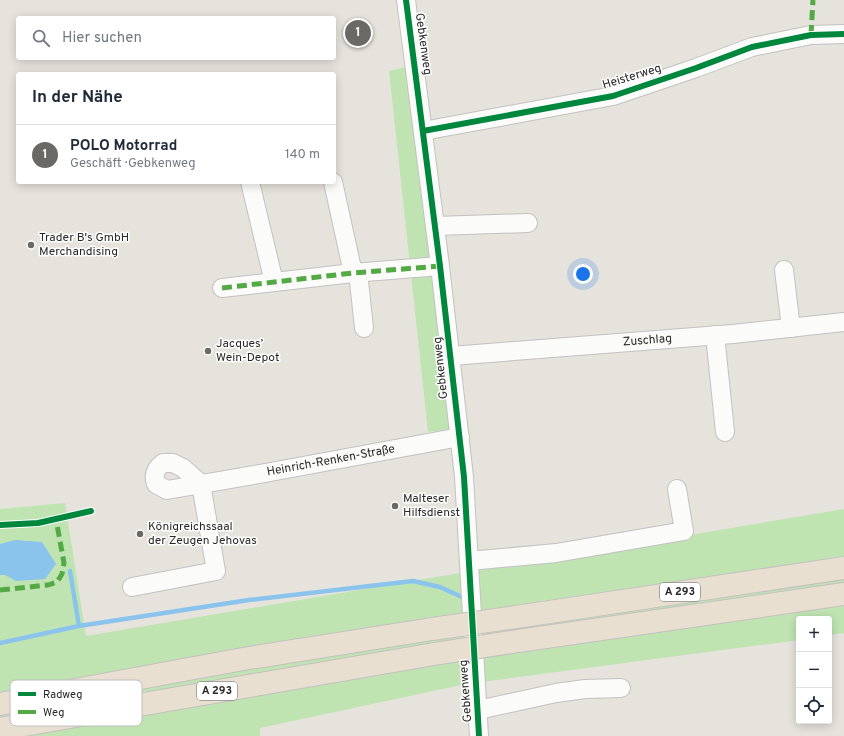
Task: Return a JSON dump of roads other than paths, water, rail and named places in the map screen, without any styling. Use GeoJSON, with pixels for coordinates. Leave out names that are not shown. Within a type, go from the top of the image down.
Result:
{"type":"FeatureCollection","features":[{"type":"Feature","properties":{"kind":"highway","name":"A 293"},"geometry":{"type":"LineString","coordinates":[[130,680],[243,659],[432,629],[844,568]]}},
{"type":"Feature","properties":{"kind":"highway","name":"A 293"},"geometry":{"type":"LineString","coordinates":[[142,704],[434,654],[844,594]]}},
{"type":"Feature","properties":{"kind":"highway","name":"A 293"},"geometry":{"type":"LineString","coordinates":[[0,704],[10,702]]}},
{"type":"Feature","properties":{"kind":"highway","name":"A 293"},"geometry":{"type":"LineString","coordinates":[[0,729],[17,726]]}},
{"type":"Feature","properties":{"kind":"street","name":"Gebkenweg"},"geometry":{"type":"LineString","coordinates":[[406,0],[460,437],[479,736]]}},
{"type":"Feature","properties":{"kind":"street","name":"Heisterweg"},"geometry":{"type":"LineString","coordinates":[[422,131],[613,96],[752,47],[811,35],[844,34]]}},
{"type":"Feature","properties":{"kind":"street"},"geometry":{"type":"LineString","coordinates":[[250,184],[274,282]]}},
{"type":"Feature","properties":{"kind":"street"},"geometry":{"type":"LineString","coordinates":[[334,184],[356,273],[364,328]]}},
{"type":"Feature","properties":{"kind":"street"},"geometry":{"type":"LineString","coordinates":[[435,226],[528,223]]}},
{"type":"Feature","properties":{"kind":"street"},"geometry":{"type":"LineString","coordinates":[[222,288],[356,273],[440,266]]}},
{"type":"Feature","properties":{"kind":"street"},"geometry":{"type":"LineString","coordinates":[[784,270],[791,328]]}},
{"type":"Feature","properties":{"kind":"street","name":"Zuschlag"},"geometry":{"type":"LineString","coordinates":[[451,356],[715,335],[844,322]]}},
{"type":"Feature","properties":{"kind":"street"},"geometry":{"type":"LineString","coordinates":[[715,335],[725,432]]}},
{"type":"Feature","properties":{"kind":"street","name":"Heinrich-Renken-Straße"},"geometry":{"type":"LineString","coordinates":[[132,586],[216,571],[201,484],[460,437]]}},
{"type":"Feature","properties":{"kind":"street"},"geometry":{"type":"LineString","coordinates":[[469,560],[556,553],[684,531],[677,489]]}},
{"type":"Feature","properties":{"kind":"street"},"geometry":{"type":"LineString","coordinates":[[478,710],[556,693],[585,689],[621,688]]}},
{"type":"Feature","properties":{"kind":"water"},"geometry":{"type":"Polygon","coordinates":[[[15,540],[42,542],[56,564],[45,579],[16,581],[5,575],[0,575],[0,544],[15,540]]]}},
{"type":"Feature","properties":{"kind":"waterway"},"geometry":{"type":"LineString","coordinates":[[70,571],[79,626]]}},
{"type":"Feature","properties":{"kind":"waterway"},"geometry":{"type":"LineString","coordinates":[[0,643],[79,626],[249,600],[413,581],[440,587],[462,597]]}},
{"type":"Feature","properties":{"kind":"place","name":"POLO Motorrad"},"geometry":{"type":"Point","coordinates":[358,33]}},
{"type":"Feature","properties":{"kind":"place","name":"Trader B's GmbH Merchandising"},"geometry":{"type":"Point","coordinates":[31,245]}},
{"type":"Feature","properties":{"kind":"place","name":"Jacques’ Wein-Depot"},"geometry":{"type":"Point","coordinates":[208,351]}},
{"type":"Feature","properties":{"kind":"place","name":"Malteser Hilfsdienst"},"geometry":{"type":"Point","coordinates":[395,506]}},
{"type":"Feature","properties":{"kind":"place","name":"Königreichssaal der Zeugen Jehovas"},"geometry":{"type":"Point","coordinates":[140,534]}}]}
